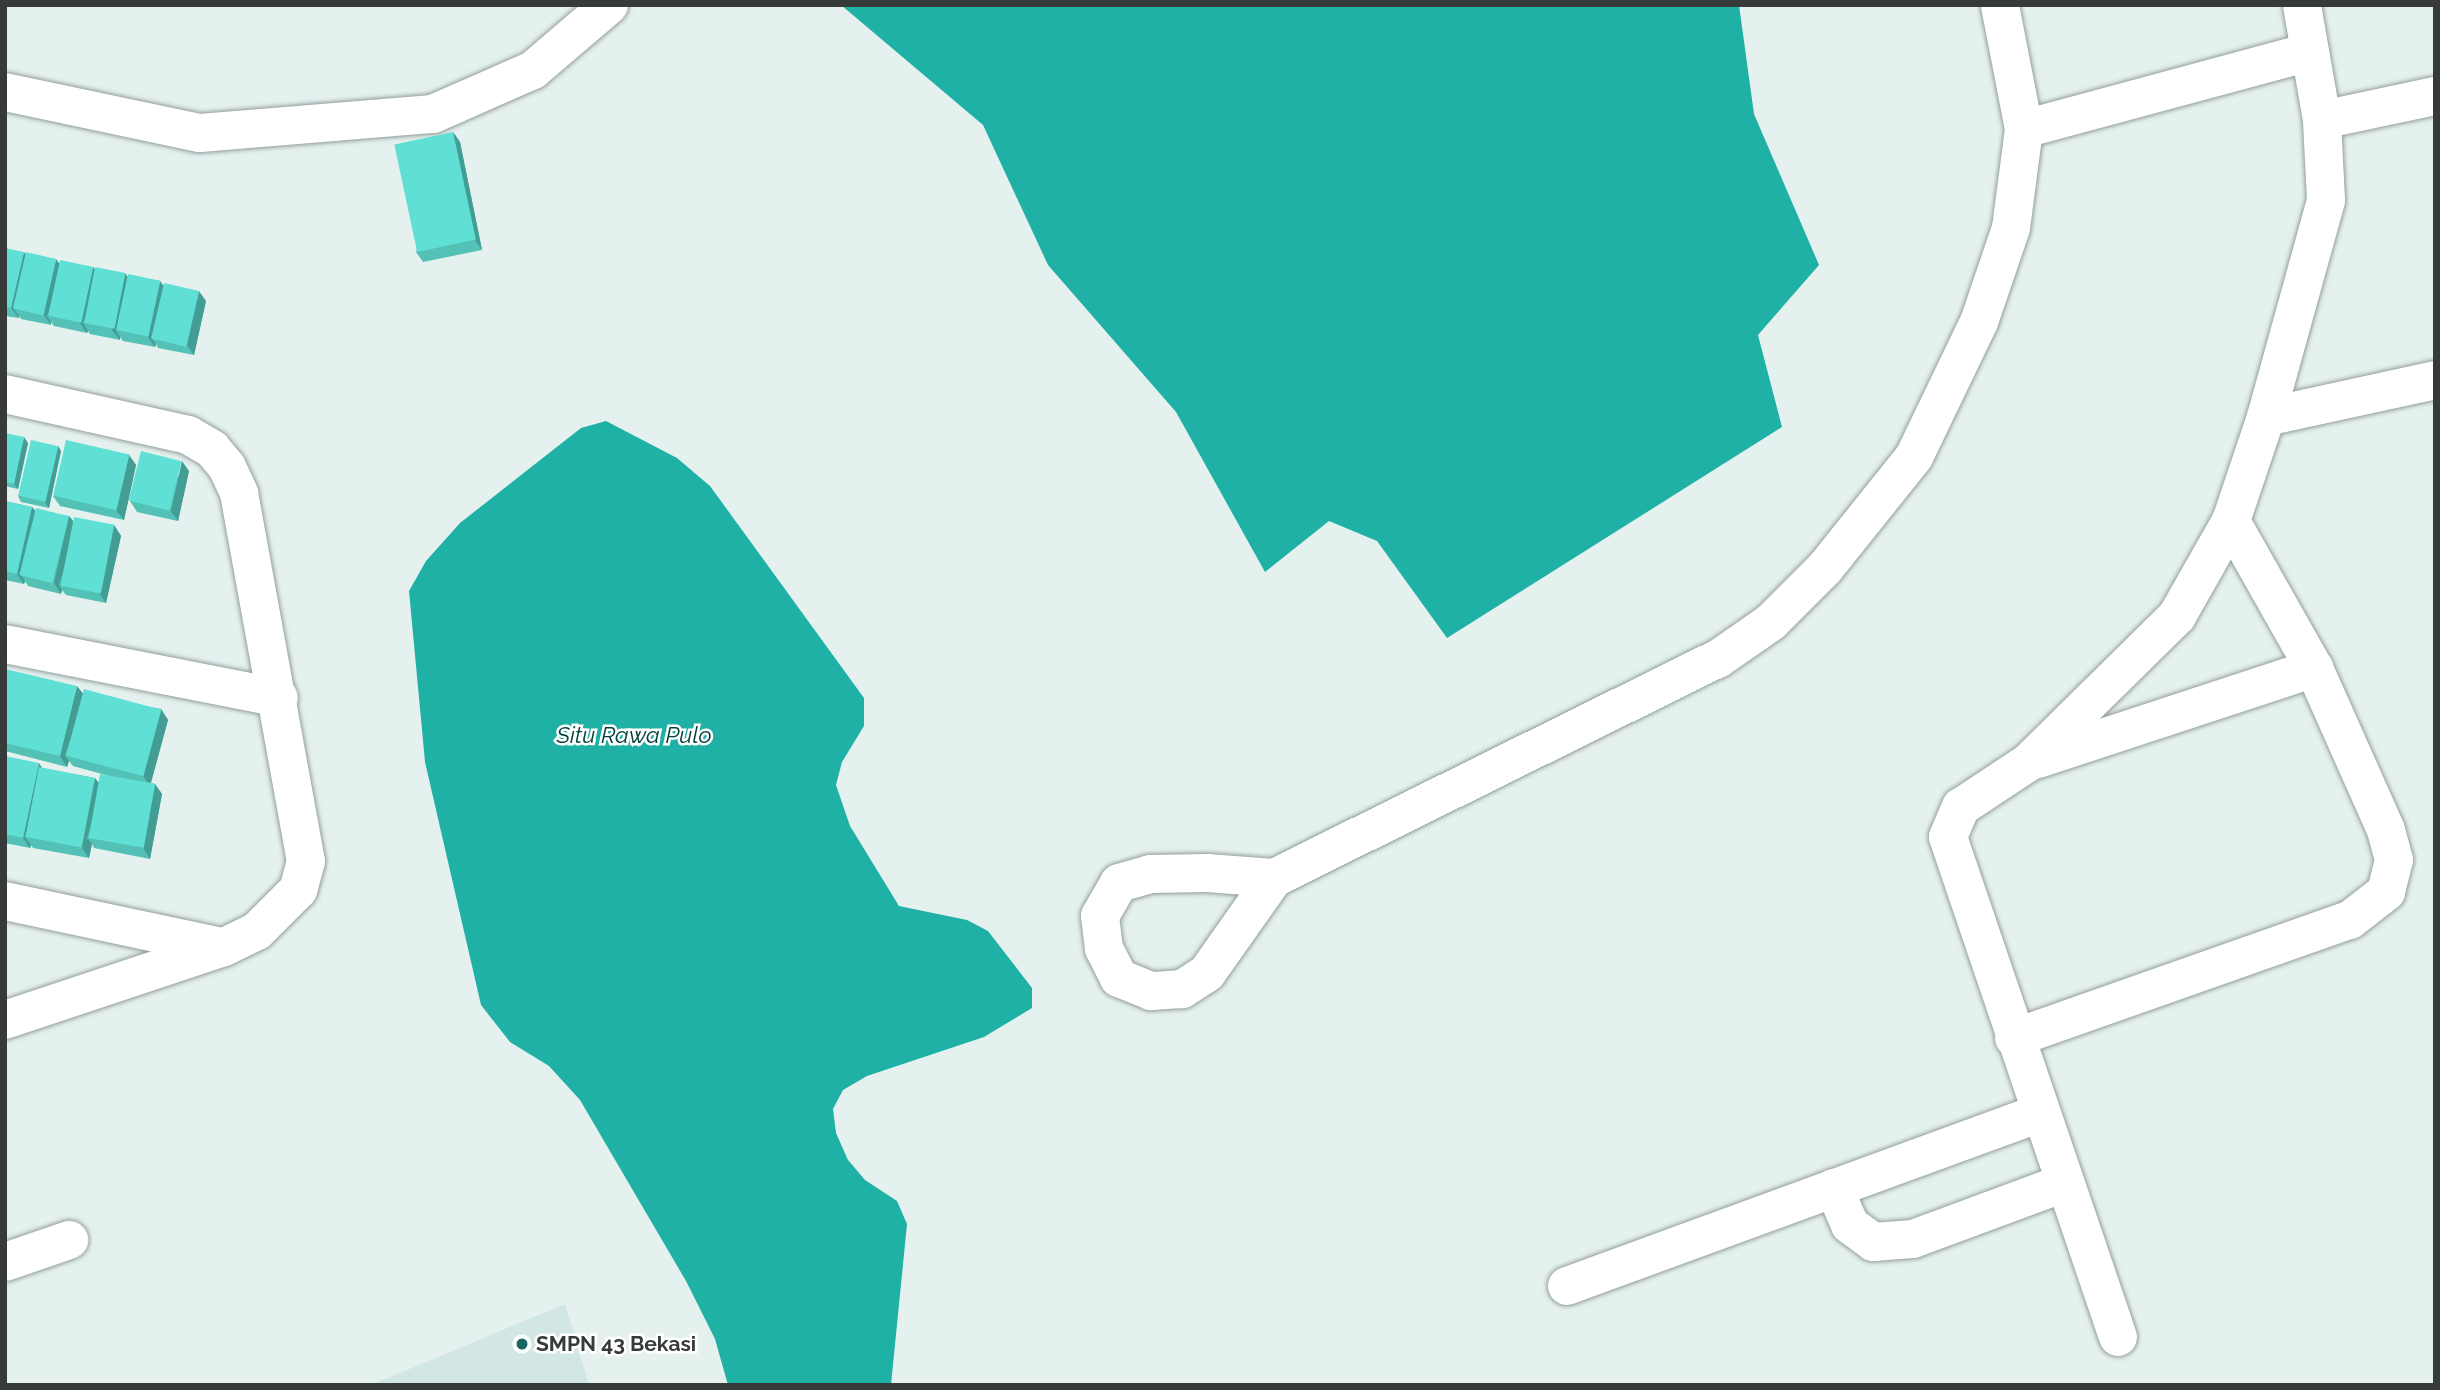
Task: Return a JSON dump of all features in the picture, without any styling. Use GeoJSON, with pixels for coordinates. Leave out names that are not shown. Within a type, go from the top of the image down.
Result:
{"type":"FeatureCollection","features":[{"type":"Feature","properties":{"kind":"street"},"geometry":{"type":"LineString","coordinates":[[5,92],[200,133],[433,114],[533,70],[609,5]]}},
{"type":"Feature","properties":{"kind":"street"},"geometry":{"type":"LineString","coordinates":[[1274,878],[1718,659],[1771,622],[1807,586],[1914,457],[1979,323],[2011,228],[2024,129],[2000,5]]}},
{"type":"Feature","properties":{"kind":"street"},"geometry":{"type":"LineString","coordinates":[[2118,1337],[2014,1038],[1948,837],[1961,807],[2029,762],[2178,616],[2231,521],[2266,417],[2326,201],[2322,120],[2302,5]]}},
{"type":"Feature","properties":{"kind":"street"},"geometry":{"type":"LineString","coordinates":[[2024,129],[2310,52]]}},
{"type":"Feature","properties":{"kind":"street"},"geometry":{"type":"LineString","coordinates":[[2322,120],[2435,96]]}},
{"type":"Feature","properties":{"kind":"street"},"geometry":{"type":"LineString","coordinates":[[2266,417],[2435,380]]}},
{"type":"Feature","properties":{"kind":"street"},"geometry":{"type":"LineString","coordinates":[[5,394],[188,435],[221,457],[239,494],[279,698],[306,861],[303,878],[293,897],[257,931],[224,947],[5,1020]]}},
{"type":"Feature","properties":{"kind":"street"},"geometry":{"type":"LineString","coordinates":[[2014,1038],[2350,920],[2386,892],[2394,860],[2386,830],[2314,668],[2231,521]]}},
{"type":"Feature","properties":{"kind":"street"},"geometry":{"type":"LineString","coordinates":[[5,644],[279,698]]}},
{"type":"Feature","properties":{"kind":"street"},"geometry":{"type":"LineString","coordinates":[[2029,762],[2314,668]]}},
{"type":"Feature","properties":{"kind":"street"},"geometry":{"type":"LineString","coordinates":[[5,901],[224,947]]}},
{"type":"Feature","properties":{"kind":"street"},"geometry":{"type":"LineString","coordinates":[[1567,1286],[2040,1113]]}},
{"type":"Feature","properties":{"kind":"street"},"geometry":{"type":"LineString","coordinates":[[1834,1188],[1850,1225],[1872,1242],[1913,1239],[2064,1183]]}},
{"type":"Feature","properties":{"kind":"street"},"geometry":{"type":"LineString","coordinates":[[5,1262],[69,1240]]}},
{"type":"Feature","properties":{"kind":"shaded area","name":"SMPN 43 Bekasi"},"geometry":{"type":"Polygon","coordinates":[[[565,1304],[589,1385],[371,1385],[565,1304]]]}},
{"type":"Feature","properties":{"kind":"water"},"geometry":{"type":"Polygon","coordinates":[[[841,5],[1739,5],[1754,114],[1819,265],[1758,335],[1782,427],[1447,638],[1377,541],[1329,521],[1265,572],[1176,412],[1048,265],[983,125],[841,5]]]}},
{"type":"Feature","properties":{"kind":"water","name":"Situ Rawa Pulo"},"geometry":{"type":"Polygon","coordinates":[[[606,421],[677,458],[710,486],[864,698],[864,726],[842,762],[836,785],[850,826],[899,906],[967,920],[988,931],[1032,988],[1032,1008],[984,1037],[867,1076],[843,1090],[833,1109],[836,1133],[848,1160],[865,1180],[897,1201],[907,1224],[891,1385],[728,1385],[715,1339],[686,1281],[580,1100],[549,1066],[510,1042],[481,1005],[425,762],[409,591],[426,561],[460,523],[581,428],[606,421]]]}},
{"type":"Feature","properties":{"kind":"building"},"geometry":{"type":"Polygon","coordinates":[[[453,132],[476,240],[417,252],[394,144],[453,132]]]}},
{"type":"Feature","properties":{"kind":"building"},"geometry":{"type":"Polygon","coordinates":[[[5,248],[24,252],[11,308],[5,307],[5,248]]]}},
{"type":"Feature","properties":{"kind":"building"},"geometry":{"type":"Polygon","coordinates":[[[26,252],[56,259],[43,315],[13,309],[26,252]]]}},
{"type":"Feature","properties":{"kind":"building"},"geometry":{"type":"Polygon","coordinates":[[[60,260],[93,267],[81,323],[48,316],[60,260]]]}},
{"type":"Feature","properties":{"kind":"building"},"geometry":{"type":"Polygon","coordinates":[[[95,267],[125,273],[115,329],[84,323],[95,267]]]}},
{"type":"Feature","properties":{"kind":"building"},"geometry":{"type":"Polygon","coordinates":[[[128,274],[160,281],[148,337],[116,330],[128,274]]]}},
{"type":"Feature","properties":{"kind":"building"},"geometry":{"type":"Polygon","coordinates":[[[164,283],[199,291],[186,347],[151,339],[164,283]]]}},
{"type":"Feature","properties":{"kind":"building"},"geometry":{"type":"Polygon","coordinates":[[[5,433],[24,437],[14,484],[5,482],[5,433]]]}},
{"type":"Feature","properties":{"kind":"building"},"geometry":{"type":"Polygon","coordinates":[[[31,440],[58,446],[45,502],[18,496],[31,440]]]}},
{"type":"Feature","properties":{"kind":"building"},"geometry":{"type":"Polygon","coordinates":[[[66,440],[129,455],[117,510],[53,496],[66,440]]]}},
{"type":"Feature","properties":{"kind":"building"},"geometry":{"type":"Polygon","coordinates":[[[141,451],[182,461],[169,511],[129,500],[141,451]]]}},
{"type":"Feature","properties":{"kind":"building"},"geometry":{"type":"Polygon","coordinates":[[[5,501],[32,507],[17,574],[5,571],[5,501]]]}},
{"type":"Feature","properties":{"kind":"building"},"geometry":{"type":"Polygon","coordinates":[[[36,508],[69,516],[52,583],[19,575],[36,508]]]}},
{"type":"Feature","properties":{"kind":"building"},"geometry":{"type":"Polygon","coordinates":[[[74,517],[114,525],[101,594],[61,586],[74,517]]]}},
{"type":"Feature","properties":{"kind":"building"},"geometry":{"type":"Polygon","coordinates":[[[5,669],[77,686],[60,756],[5,743],[5,669]]]}},
{"type":"Feature","properties":{"kind":"building"},"geometry":{"type":"Polygon","coordinates":[[[84,689],[161,710],[143,776],[66,756],[84,689]]]}},
{"type":"Feature","properties":{"kind":"building"},"geometry":{"type":"Polygon","coordinates":[[[5,756],[39,763],[23,838],[5,834],[5,756]]]}},
{"type":"Feature","properties":{"kind":"building"},"geometry":{"type":"Polygon","coordinates":[[[39,767],[95,778],[81,848],[25,837],[39,767]]]}},
{"type":"Feature","properties":{"kind":"building"},"geometry":{"type":"Polygon","coordinates":[[[100,774],[155,784],[144,848],[89,838],[100,774]]]}},
{"type":"Feature","properties":{"kind":"place","name":"SMPN 43 Bekasi"},"geometry":{"type":"Point","coordinates":[522,1344]}}]}
